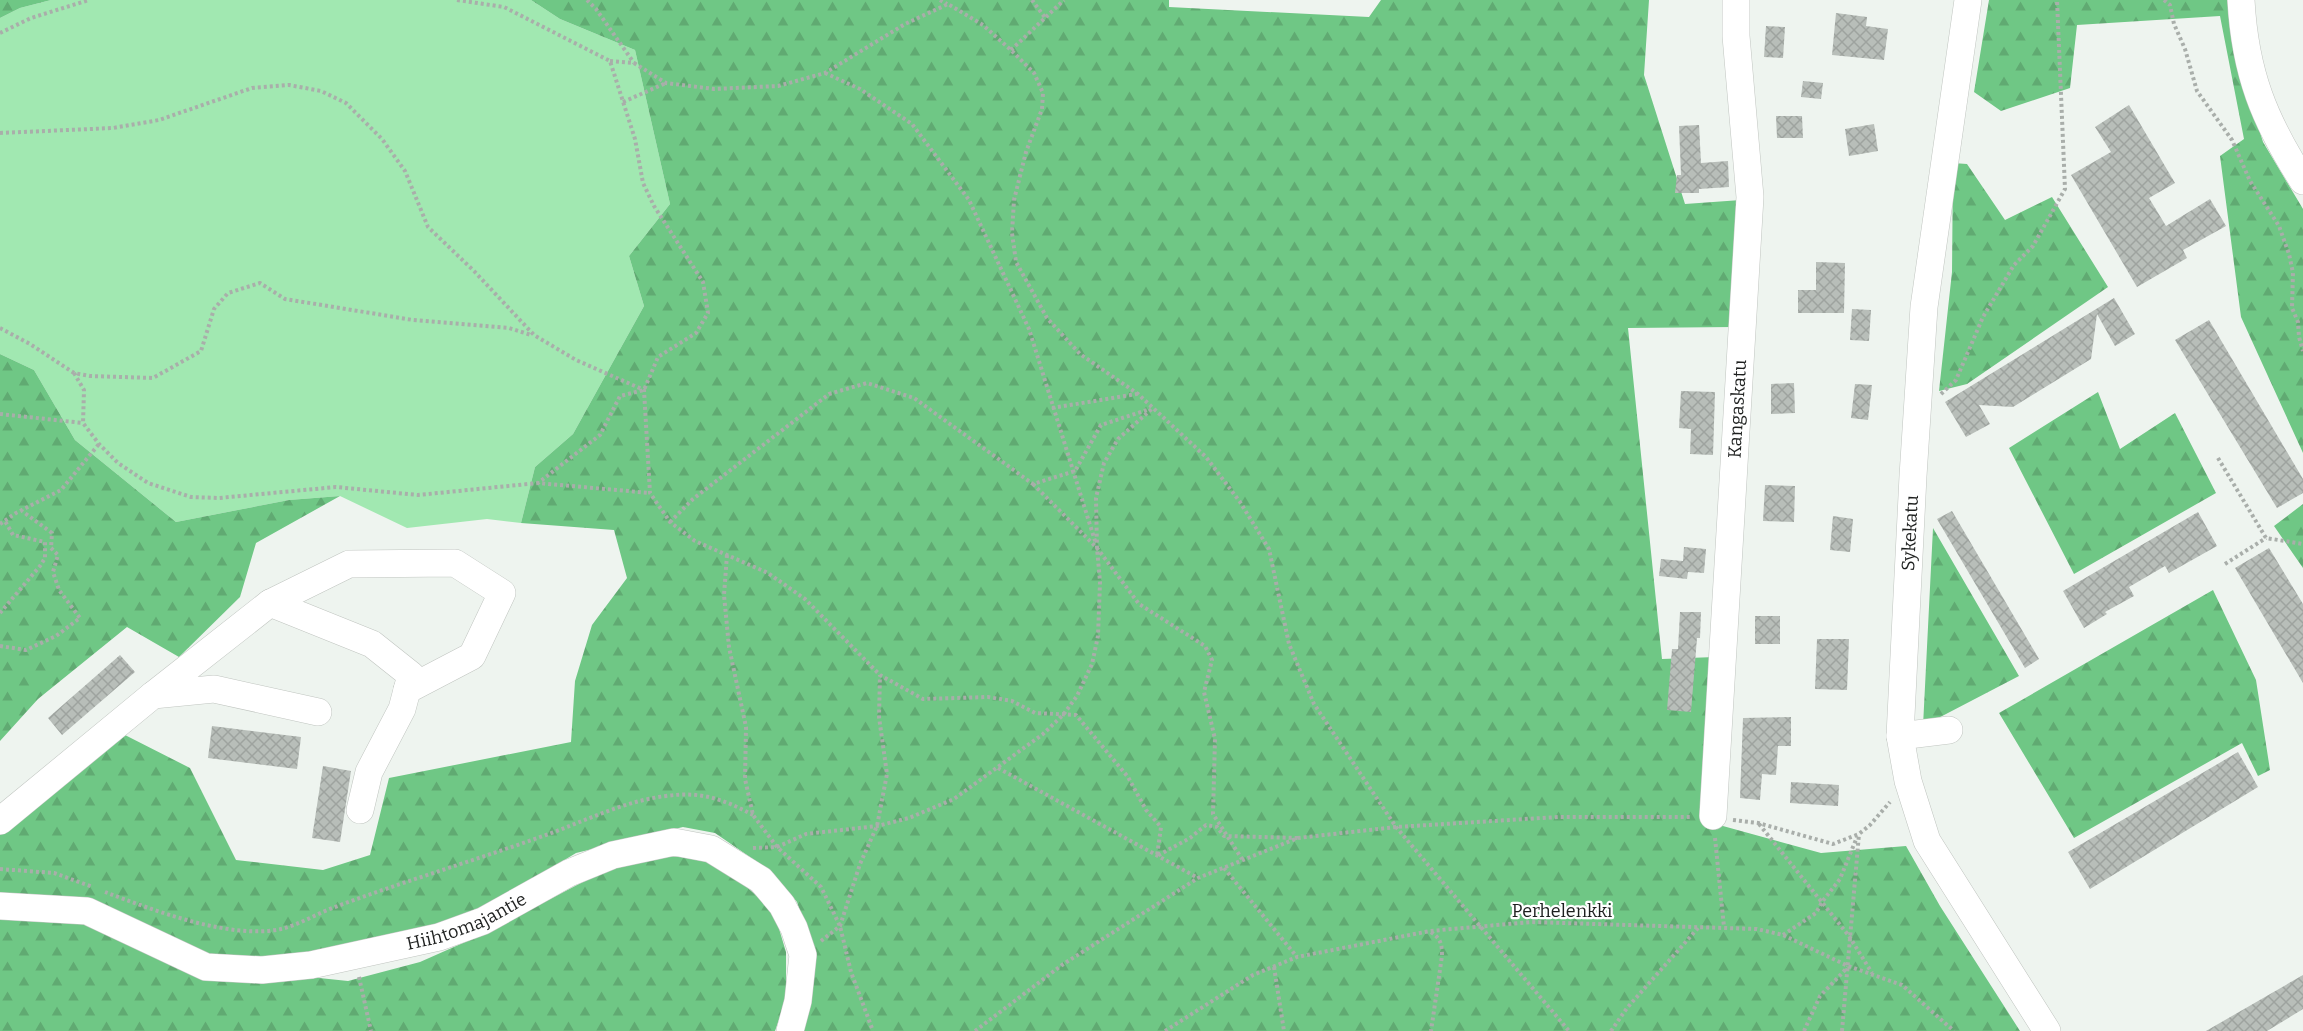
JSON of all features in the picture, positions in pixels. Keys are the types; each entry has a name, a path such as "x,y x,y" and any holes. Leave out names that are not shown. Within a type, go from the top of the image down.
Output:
{"street":[{"name":"Kangaskatu","path":"1713,816 1750,197 1736,36 1736,0"},
{"name":"Sykekatu","path":"1968,0 1924,307 1900,736 1908,781 1927,841 2047,1031"},
{"path":"2241,0 2250,71 2260,103 2280,145 2303,181"},
{"path":"0,821 153,695 270,603 350,564 455,563 502,593 472,656 407,690"},
{"path":"270,603 372,644 411,675 402,709 369,772 360,810"},
{"path":"153,695 214,689 318,712"},
{"path":"1900,736 1948,730"},
{"name":"Hiihtomajantie","path":"0,906 87,911 206,967 262,970 311,965 439,937 483,921 569,873 613,855 674,842 711,849 761,880 782,905 794,928 803,955 798,1001 790,1031"}],"path":[{"path":"0,33 31,18 89,0"},
{"path":"456,0 504,7 610,61 634,63"},
{"path":"587,0 596,9 634,63 666,83 714,89 778,86 825,73 905,24 948,4"},
{"path":"940,0 983,25 1011,50 1034,73 1043,93 1042,108 1026,152 1014,200 1012,233 1016,262 1047,318 1080,354 1138,394 1206,457 1240,502 1269,549 1289,644 1314,704 1396,827 1569,1031"},
{"path":"1032,0 1046,19"},
{"path":"1011,50 1064,0"},
{"path":"1939,396 1956,380 1983,317 2014,265 2033,246 2065,189 2057,0"},
{"path":"2164,0 2170,3 2174,24 2185,50 2197,91 2232,140 2250,181 2279,226 2293,273 2292,309 2298,322 2303,351"},
{"path":"610,61 635,139 643,183 654,206 704,282 708,313 696,333 658,357 644,390 650,493 670,522 695,541 768,573 805,599 880,675 923,699 988,697 1012,701 1035,713 1076,715 1128,777 1146,810 1161,827 1157,856"},
{"path":"825,73 860,89 912,124 969,200 1029,329 1052,408 1075,471 1097,548"},
{"path":"623,102 666,83"},
{"path":"0,133 113,128 159,120 252,88 289,85 321,92 346,103 382,139 405,171 428,227 474,271 534,335"},
{"path":"0,328 30,344 74,373 90,376 153,378 201,351 214,309 228,293 260,283 285,299 413,320 509,328 534,335 576,360 644,390"},
{"path":"74,373 84,390 83,423 99,444 118,464 148,483 191,497 219,498 336,487 418,495 538,483 650,493"},
{"path":"670,522 693,499 829,394 867,383 914,398 1033,484 1097,548 1139,604 1205,646 1212,660 1204,692 1215,739 1214,814 1242,859"},
{"path":"538,483 600,435 620,396 644,390"},
{"path":"1052,408 1138,394"},
{"path":"1033,484 1075,471 1101,424 1153,408"},
{"path":"711,849 777,847 806,834 877,826 909,818 954,799 1043,734 1064,715 1077,696 1092,664 1098,636 1100,582 1096,498 1104,463 1118,439 1153,408"},
{"path":"0,414 83,423"},
{"path":"0,524 61,490 99,444"},
{"path":"2218,458 2266,538"},
{"path":"0,646 26,650 56,636 80,618 59,590 53,572 58,555 51,548 52,533 22,511"},
{"path":"0,613 45,558 45,542 13,535 5,521"},
{"path":"2225,564 2266,538 2303,544"},
{"path":"727,555 724,595 729,647 746,727 745,779 753,815 777,847 821,887 840,926 851,972 873,1031"},
{"path":"840,926 860,864 877,826 887,774 879,717 880,675"},
{"path":"998,768 1198,878"},
{"path":"1157,856 1190,838 1206,825 1217,827 1224,836 1298,838 1396,827 1558,817 1713,816 1758,823 1833,844 1859,834 1870,825 1908,781"},
{"path":"0,868 54,873 152,909 236,931 281,929 335,907 614,809 655,798 697,794 724,800 753,815"},
{"path":"1713,816 1724,927"},
{"path":"1758,823 1822,902 1872,973"},
{"path":"1783,935 1816,913 1840,879 1859,834"},
{"path":"1842,1031 1859,834"},
{"path":"975,1031 1062,965 1198,878 1298,838"},
{"path":"1224,868 1298,957"},
{"name":"Perhelenkki","path":"1165,1031 1253,975 1298,957 1430,932 1530,922 1724,927 1757,929 1783,935 1848,966 1902,985 1954,1031"},
{"path":"1611,1031 1626,1008 1700,927"},
{"path":"1430,932 1442,944 1431,1031"},
{"path":"355,956 371,1031"},
{"path":"1274,966 1284,1031"},
{"path":"1804,1031 1820,996 1848,966"}],"green space":[{"path":"0,0 51,0 20,8 0,18"},
{"path":"51,0 531,0 560,19 635,50 670,204 629,256 644,306 573,434 535,467 521,523 487,519 407,528 340,496 289,500 176,522 75,440 34,370 0,354 0,18 20,8"},
{"path":"531,0 1169,0 1169,7 1369,17 1381,0 1649,0 1644,75 1685,204 1741,200 1734,327 1628,328 1662,659 1715,657 1712,823 1821,853 1906,846 1940,906 2020,1031 800,1031 815,957 797,902 773,873 715,833 683,827 576,853 492,904 421,931 262,965 208,961 0,898 0,832 123,734 190,768 236,860 323,870 370,855 389,778 571,742 575,681 592,625 627,578 614,530 521,523 535,467 573,434 644,306 629,256 670,204 635,50 560,19"},
{"path":"1989,0 2230,0 2238,62 2263,142 2303,209 2303,453 2241,317 2220,156 2244,139 2220,16 2077,25 2070,88 2001,111 1974,92"},
{"path":"1953,163 1967,164 2005,220 2052,197 2108,287 1967,384 1939,391 1952,272"},
{"path":"0,354 34,370 75,440 176,522 289,500 340,496 256,543 240,597 179,657 127,627 38,699 0,741"},
{"path":"2098,392 2120,449 2175,413 2216,493 2074,574 2009,448"},
{"path":"2303,504 2303,568 2274,526"},
{"path":"1933,528 2019,676 1923,726"},
{"path":"2213,590 2256,680 2270,770 2258,776 2242,743 2074,838 1999,713"},
{"path":"642,855 701,858 737,878 774,912 786,952 786,1000 775,1031 0,1031 0,915 82,921 129,940 300,976 348,981 420,962 481,935 602,872"}],"building":[{"path":"1836,13 1867,17 1866,26 1888,29 1884,60 1832,55"},
{"path":"1766,26 1785,27 1783,58 1764,57"},
{"path":"1803,81 1823,83 1821,99 1801,97"},
{"path":"2129,105 2175,183 2149,198 2166,226 2210,199 2226,226 2183,250 2187,258 2137,287 2071,175 2111,152 2095,127"},
{"path":"1776,116 1802,116 1803,138 1777,138"},
{"path":"1874,124 1878,151 1849,156 1845,129"},
{"path":"1699,125 1701,163 1728,161 1729,187 1699,189 1699,193 1675,193 1677,175 1681,175 1679,126"},
{"path":"1816,262 1845,263 1844,313 1798,313 1798,290 1816,290"},
{"path":"2114,298 2135,334 2115,346 2097,314 2091,359 2013,407 1979,405 1990,424 1966,437 1945,402"},
{"path":"1852,309 1871,310 1869,341 1850,340"},
{"path":"2209,320 2303,479 2303,493 2277,508 2175,340"},
{"path":"1794,383 1795,413 1771,414 1771,384"},
{"path":"1855,384 1872,385 1868,420 1851,418"},
{"path":"1681,391 1715,392 1713,455 1690,454 1691,429 1679,428"},
{"path":"1765,485 1795,486 1794,522 1763,521"},
{"path":"1952,511 2039,659 2025,668 1937,519"},
{"path":"2198,512 2217,546 2169,573 2165,566 2129,587 2134,596 2105,612 2107,614 2084,628 2063,591"},
{"path":"1833,516 1853,519 1850,552 1830,550"},
{"path":"1684,547 1706,549 1704,573 1688,572 1687,579 1659,576 1661,559 1683,561"},
{"path":"2269,548 2303,604 2303,683 2235,568"},
{"path":"1680,612 1701,612 1691,712 1667,710 1672,649 1678,649"},
{"path":"1755,616 1780,616 1780,644 1755,644"},
{"path":"1817,639 1849,639 1847,690 1815,689"},
{"path":"120,655 135,672 62,735 48,718"},
{"path":"1791,717 1791,746 1778,746 1776,775 1762,774 1760,800 1740,798 1743,718"},
{"path":"212,726 301,737 297,769 208,758"},
{"path":"2238,752 2258,787 2090,889 2068,852"},
{"path":"323,766 351,771 340,842 312,838"},
{"path":"1791,782 1839,785 1838,806 1790,803"},
{"path":"2303,975 2303,1009 2267,1031 2206,1031"}]}
